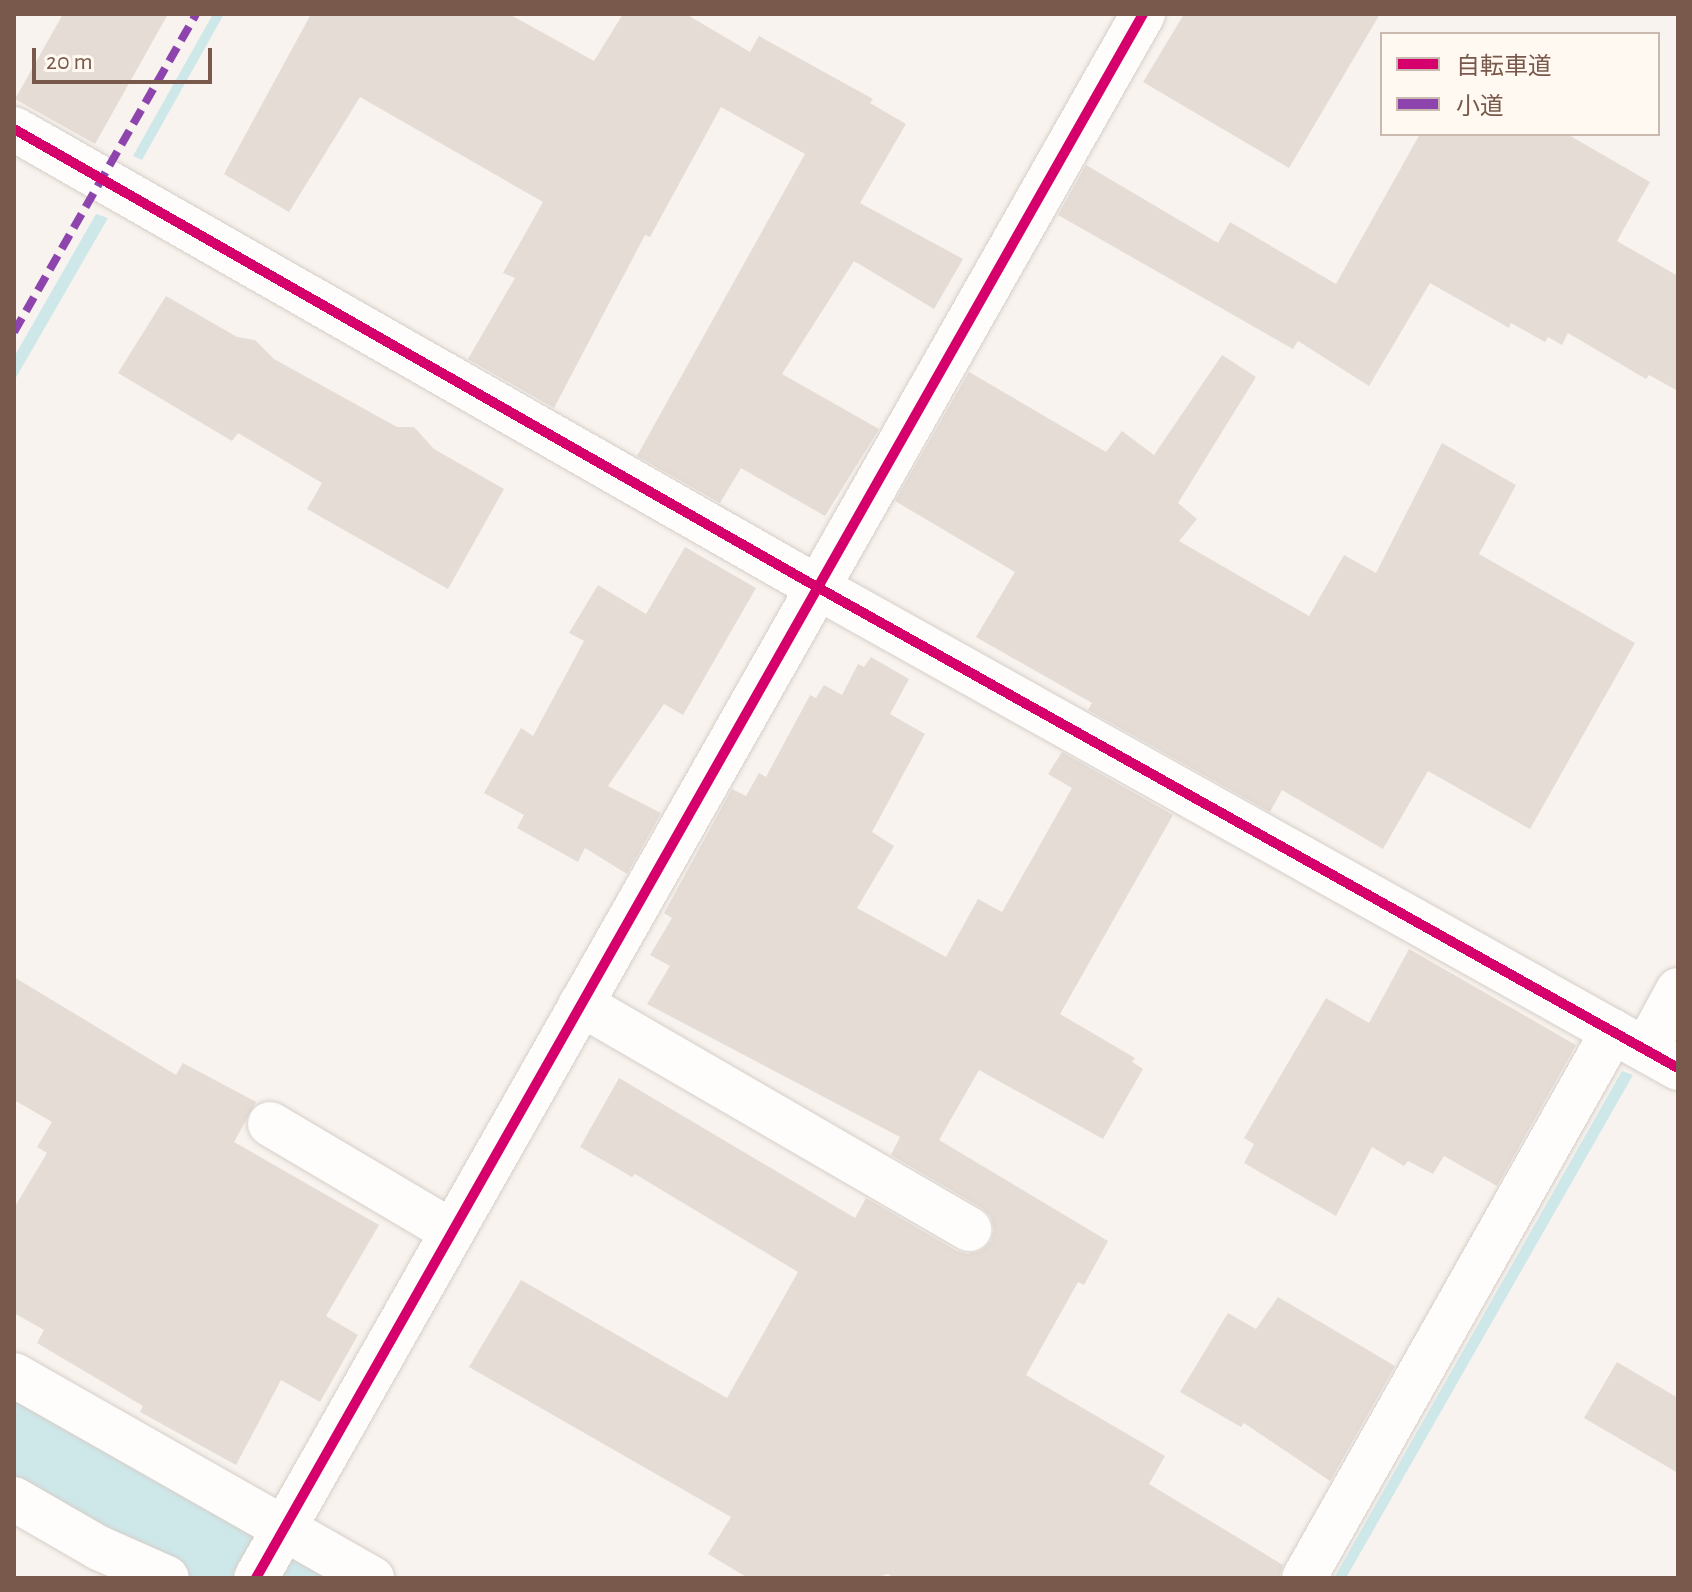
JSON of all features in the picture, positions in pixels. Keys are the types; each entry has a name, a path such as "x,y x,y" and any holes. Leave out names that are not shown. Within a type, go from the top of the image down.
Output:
{"street":[{"path":"256,1578 1143,14"},
{"path":"14,129 817,587 1646,1049"},
{"path":"1304,1578 1646,1049 1678,990"},
{"path":"581,1004 969,1229"},
{"path":"270,1124 451,1231"},
{"path":"14,1375 281,1532 372,1578"},
{"path":"14,1499 99,1548 167,1578"}],"water":[{"path":"213,14 224,14 142,160 133,156"},
{"path":"96,214 108,218 14,381 14,357"},
{"path":"1622,1071 1633,1075 1346,1578 1334,1578"}],"building":[{"path":"63,14 168,14 95,144 15,99"},
{"path":"311,14 509,14 594,61 623,14 686,14 750,52 759,36 873,99 870,103 906,124 860,203 963,259 934,309 854,261 782,374 879,429 825,516 741,468 720,503 637,456 805,154 721,107 650,237 645,235 554,408 468,359 515,278 503,273 543,202 360,97 289,212 224,174"},
{"path":"1184,14 1380,14 1289,168 1143,82"},
{"path":"1419,136 1570,136 1650,182 1617,241 1678,276 1678,391 1649,375 1646,379 1568,333 1562,345 1548,337 1545,342 1511,323 1509,328 1430,283 1369,386 1298,341 1293,349 1058,215 1086,165 1218,243 1230,222 1336,284"},
{"path":"166,296 237,337 255,340 274,359 397,427 414,427 434,449 504,489 448,589 307,509 322,483 238,433 232,441 118,373"},
{"path":"1222,355 1256,377 1178,503 1197,519 1179,541 1309,616 1344,555 1376,573 1442,443 1516,485 1479,554 1635,643 1530,829 1428,771 1383,849 1282,790 1270,812 1088,710 1092,703 976,637 1015,572 895,501 969,372 1106,452 1122,431 1154,455"},
{"path":"685,547 756,588 683,715 664,704 608,786 661,813 627,874 585,848 578,862 517,828 524,815 484,793 521,728 533,736 584,641 569,633 598,585 646,614"},
{"path":"871,657 909,679 890,714 925,734 872,832 894,846 857,908 946,957 978,899 1002,912 1072,788 1048,774 1062,752 1173,815 1060,1014 1135,1058 1132,1062 1143,1069 1103,1139 979,1070 939,1140 1108,1241 1084,1285 1078,1282 1026,1375 1165,1456 1149,1484 1283,1565 1279,1578 894,1578 888,1574 874,1578 748,1578 708,1554 731,1517 469,1367 521,1280 727,1398 798,1272 635,1174 632,1177 580,1147 619,1078 855,1218 866,1198 957,1251 968,1254 981,1251 991,1241 994,1230 991,1217 982,1208 891,1155 900,1137 647,1004 670,966 650,955 672,918 664,913 732,789 746,796 759,773 766,777 810,695 816,698 824,685 842,695 858,664 864,667"},
{"path":"1409,949 1576,1045 1497,1186 1444,1156 1433,1174 1408,1161 1404,1166 1372,1147 1336,1216 1244,1163 1254,1144 1244,1138 1326,998 1369,1023"},
{"path":"14,977 176,1075 183,1063 256,1102 234,1142 379,1225 326,1316 358,1335 320,1402 281,1380 236,1465 140,1412 143,1406 37,1343 44,1330 14,1313 14,1208 47,1153 37,1147 52,1122 14,1100"},
{"path":"1278,1297 1395,1366 1330,1481 1244,1423 1241,1427 1180,1392 1228,1313 1256,1329"},
{"path":"1617,1362 1678,1398 1678,1473 1584,1418"}],"waterway":[{"path":"14,1414 300,1578"}],"marked path":[{"path":"14,332 196,14"}],"cycle path":[{"path":"256,1578 1143,14"},
{"path":"14,129 817,587 1678,1068"}]}
